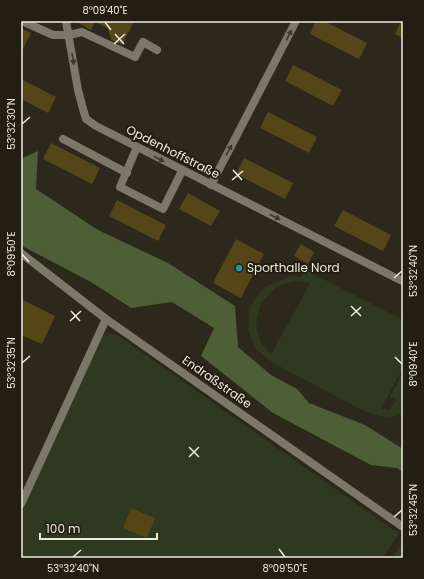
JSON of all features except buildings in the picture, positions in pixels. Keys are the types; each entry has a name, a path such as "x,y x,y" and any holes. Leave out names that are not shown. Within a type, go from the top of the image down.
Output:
{"street":[{"path":"22,21 53,34 68,35 82,32 135,57 143,42 158,50"},
{"name":"Opdenhoffstraße","path":"66,21 78,90 86,118 96,126 182,171 403,281"},
{"path":"210,185 296,21"},
{"path":"63,139 127,173"},
{"path":"137,147 120,187 162,209 182,171"},
{"name":"Endraßstraße","path":"21,253 106,319 403,526"},
{"path":"21,502 106,319"}],"green space":[{"path":"38,151 36,189 98,230 168,263 235,306 238,347 271,375 297,389 309,403 365,425 403,449 403,472 397,468 371,465 273,413 201,356 214,328 172,302 131,308 91,282 24,247 21,243 21,159"},
{"path":"306,270 403,320 403,368 381,409 390,410 396,400 390,397 403,373 403,414 387,418 364,411 273,363 256,349 248,330 250,307 264,287 291,276 301,277","holes":["295,281 310,283 271,355 261,343 256,324 261,303 276,287"]},
{"path":"107,333 116,334 399,534 382,558 21,558 21,508 101,337"},
{"path":"403,543 403,558 393,558 393,556"}],"place":[{"name":"Sporthalle Nord","path":"239,268"}]}
